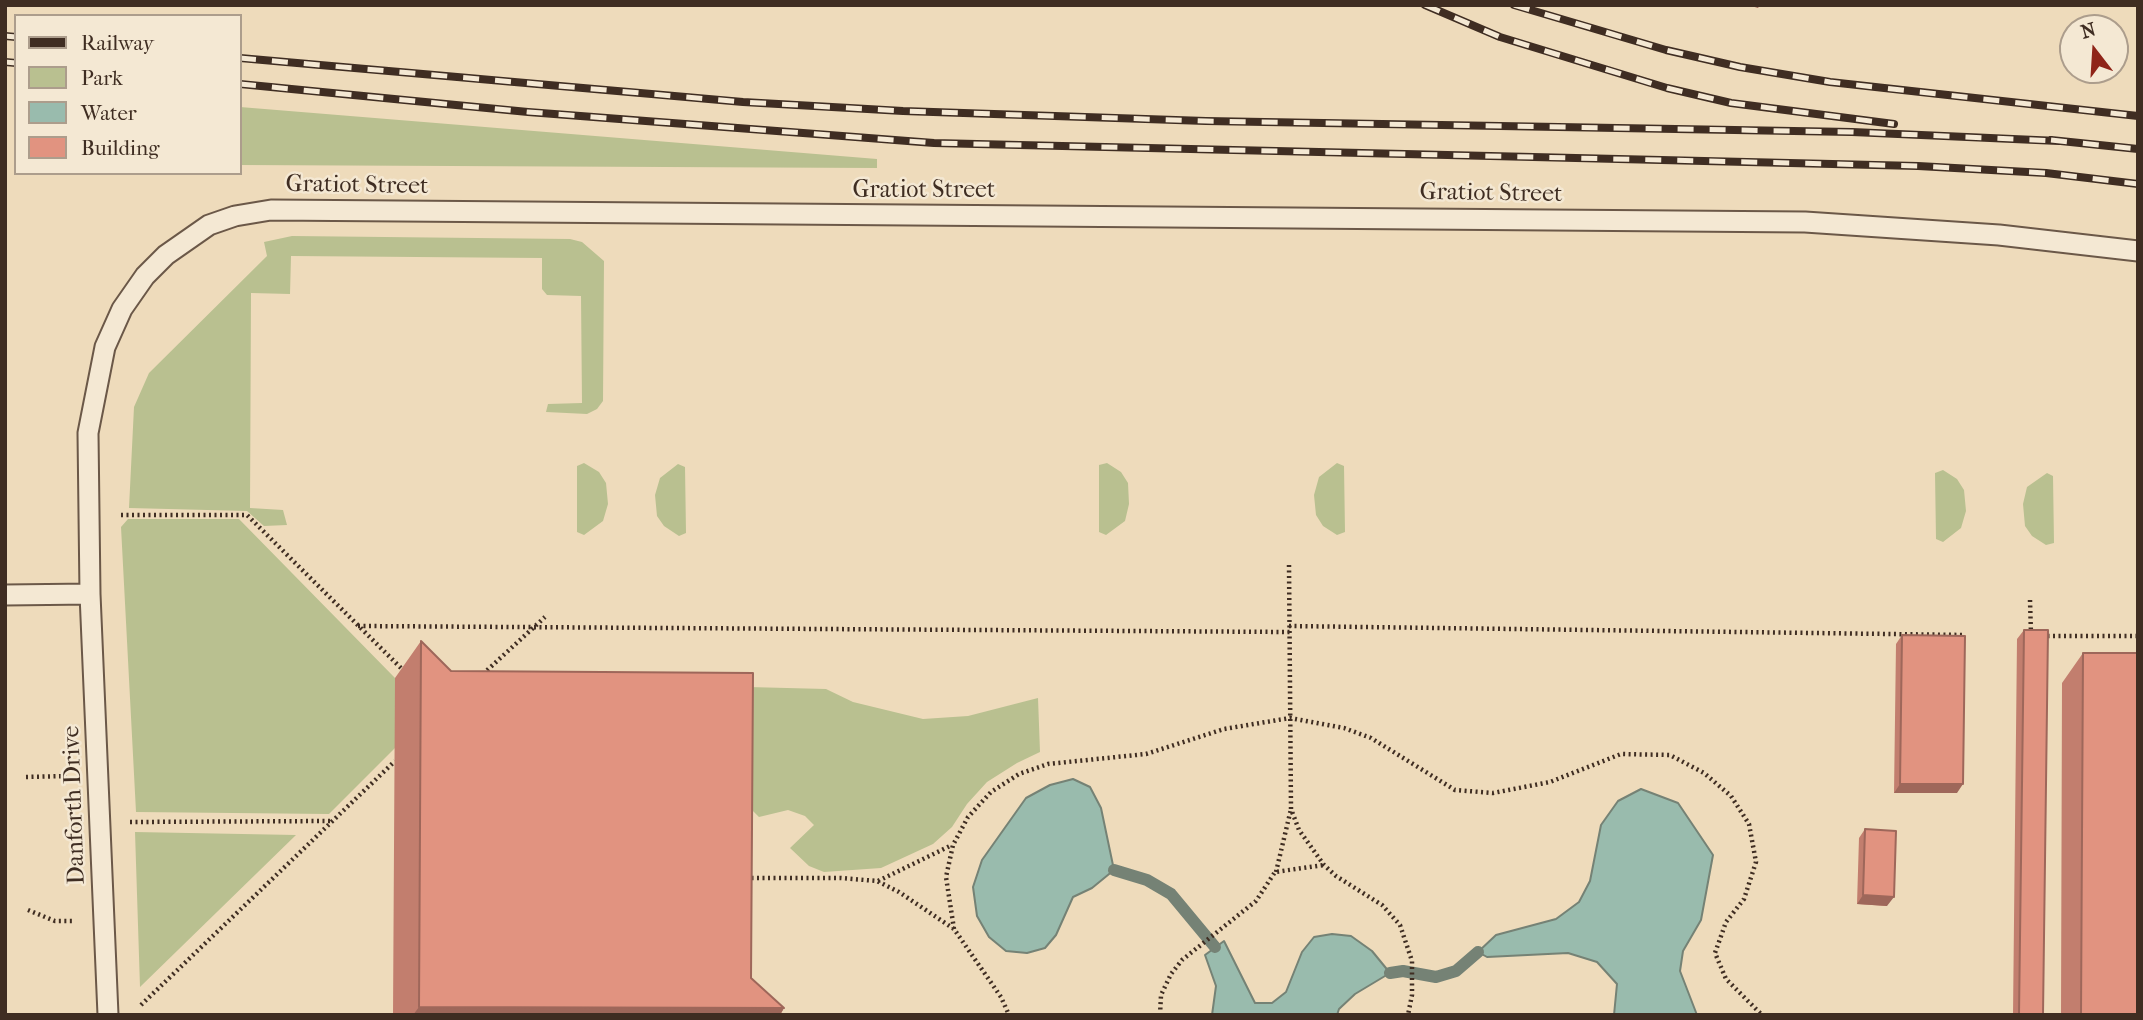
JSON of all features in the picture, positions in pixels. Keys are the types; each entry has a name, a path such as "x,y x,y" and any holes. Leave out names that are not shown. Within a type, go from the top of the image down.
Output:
{"lane":[{"name":"Gratiot Street","path":"90,594 88,433 105,347 122,309 145,276 172,250 209,225 246,214 271,210 1805,222 1999,235 2138,251"},
{"path":"5,595 90,594"},
{"name":"Danforth Drive","path":"90,594 108,1015"}],"path":[{"path":"114,515 247,515 415,681"},
{"path":"1160,1015 1161,995 1171,974 1182,960 1256,901 1275,873 1291,809 1289,565"},
{"path":"2030,600 2031,636"},
{"path":"478,678 545,617"},
{"path":"358,626 1289,629 1964,635"},
{"path":"2017,635 2138,636"},
{"path":"954,929 946,877 953,845 968,817 991,792 1019,774 1048,764 1146,754 1224,729 1290,719 1344,728 1371,738 1455,790 1493,793 1550,782 1621,754 1670,755 1704,773 1731,796 1749,824 1756,862 1744,900 1726,922 1715,953 1726,979 1762,1015"},
{"path":"136,1011 395,761"},
{"path":"26,777 67,776"},
{"path":"1291,809 1299,830 1324,864 1336,876 1382,905 1400,925 1412,961 1408,1015"},
{"path":"129,822 331,821"},
{"path":"877,881 953,845"},
{"path":"1275,873 1324,864"},
{"path":"734,878 841,878 877,881 930,910 954,929 1001,997 1009,1015"},
{"path":"28,910 55,921 74,921"}],"green space":[{"path":"242,107 877,159 877,168 242,165"},
{"path":"292,236 570,239 582,242 604,261 603,401 597,409 587,414 546,412 548,404 582,403 581,296 547,295 542,289 542,258 291,256 290,294 251,293 250,508 283,510 287,525 264,526 247,511 129,508 134,407 149,373 267,256 264,242"},
{"path":"584,463 599,472 606,483 608,504 603,521 584,535 577,532 577,466"},
{"path":"1107,463 1121,472 1128,483 1129,504 1125,521 1106,535 1099,532 1099,465"},
{"path":"1337,463 1344,466 1345,532 1337,535 1323,526 1316,515 1314,495 1319,477"},
{"path":"678,464 685,467 686,533 679,536 664,526 657,516 655,495 660,478"},
{"path":"1943,470 1957,479 1964,490 1966,511 1961,528 1943,542 1936,539 1935,473"},
{"path":"2047,473 2053,476 2054,543 2046,545 2032,536 2025,526 2023,504 2027,487"},
{"path":"128,519 239,519 395,678 395,748 329,814 136,812 121,527"},
{"path":"748,687 826,689 853,702 923,719 968,716 1038,698 1040,752 987,782 967,804 952,827 933,844 881,868 824,872 809,866 790,848 814,825 805,816 788,810 759,817 746,804"},
{"path":"135,832 296,835 140,987"}],"water":[{"path":"1073,779 1090,787 1101,808 1114,870 1092,888 1073,897 1056,935 1045,948 1027,953 1006,951 989,937 977,916 973,887 982,860 1026,798 1050,785"},
{"path":"1641,789 1678,803 1713,855 1701,920 1683,951 1680,971 1697,1015 1614,1015 1617,984 1597,962 1568,953 1487,957 1478,952 1496,935 1556,919 1579,902 1590,881 1601,825 1618,801"},
{"path":"1332,934 1351,936 1372,951 1390,973 1355,994 1339,1009 1337,1015 1212,1015 1216,986 1205,955 1224,941 1255,1003 1272,1003 1286,992 1302,952 1314,937"}],"building":[{"path":"2024,630 2048,630 2043,1015 2019,1015"},
{"path":"1902,635 1965,636 1963,784 1900,784"},
{"path":"421,641 451,671 753,673 751,978 784,1008 419,1007"},
{"path":"2083,653 2138,653 2138,1015 2081,1015"},
{"path":"1865,829 1896,831 1894,897 1863,895"}],"waterway":[{"path":"1114,870 1147,880 1171,894 1215,947"},
{"path":"1390,973 1403,971 1436,977 1456,971 1478,952"}],"railway":[{"path":"1425,5 1500,37 1667,88 1731,103 1894,124"},
{"path":"1514,5 1666,50 1740,67 1830,82 2138,116"},
{"path":"5,36 14,37"},
{"path":"242,58 743,102 903,111 1206,121 1852,132 2059,141"},
{"path":"5,62 14,63"},
{"path":"242,84 528,112 934,143 1918,166 2046,173 2138,184"},
{"path":"2051,140 2138,149"}]}
